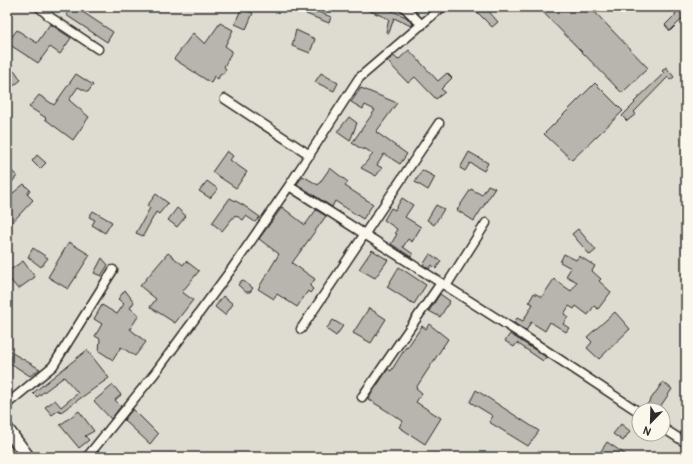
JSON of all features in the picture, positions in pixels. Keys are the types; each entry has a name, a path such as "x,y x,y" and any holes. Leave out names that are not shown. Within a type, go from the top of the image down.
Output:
{"highway":[{"path":"7,429 28,457"}],"street":[{"path":"39,7 50,17 98,49"},
{"path":"404,7 422,25"},
{"path":"87,457 155,373 233,267 289,186 360,78 442,7"},
{"path":"225,98 310,154"},
{"path":"301,329 439,123"},
{"path":"289,186 631,407"},
{"path":"362,397 486,223"},
{"path":"7,404 53,366 113,270"},
{"path":"671,433 686,443"}],"shaded area":[{"path":"7,7 686,7 686,457 355,457 344,454 339,457 7,457"}],"building":[{"path":"71,7 75,7 113,32 107,42 66,15"},
{"path":"311,7 320,7 319,12 331,17 329,23 306,14"},
{"path":"361,7 383,7 406,17 413,24 411,26 394,18 389,33 386,32 389,19"},
{"path":"478,7 485,7 498,22 492,27 475,10"},
{"path":"538,7 590,7 648,68 622,93"},
{"path":"670,7 686,7 686,15 670,31 665,25 676,14"},
{"path":"241,9 253,13 246,29 235,24"},
{"path":"220,23 233,30 225,46 232,51 224,67 226,69 223,74 221,73 218,79 214,76 211,83 174,59 193,33 205,44"},
{"path":"50,24 71,38 60,54 50,47 38,63 7,43 17,30 37,43"},
{"path":"296,30 315,39 310,53 292,46"},
{"path":"409,50 438,81 447,73 452,78 441,89 445,92 436,99 415,77 408,83 387,61 394,56 398,60"},
{"path":"666,67 674,77 670,80 668,77 634,112 636,114 627,121 622,116 664,73 662,71"},
{"path":"7,69 11,74 15,71 21,80 7,91"},
{"path":"321,73 338,83 334,91 315,82"},
{"path":"76,74 93,85 88,92 78,87 69,100 89,117 73,140 45,119 46,118 29,107 39,95 54,105"},
{"path":"595,83 623,111 572,160 544,134"},
{"path":"361,88 397,103 376,132 407,154 400,164 384,154 377,165 382,168 376,176 361,168 373,154 352,143 375,110 365,105 363,109 351,102"},
{"path":"349,117 357,123 350,141 337,132"},
{"path":"227,151 233,156 230,160 247,172 236,188 212,172"},
{"path":"469,152 488,163 484,171 470,163 465,171 460,168"},
{"path":"37,155 46,163 40,169 32,161"},
{"path":"330,168 348,182 345,186 373,204 363,219 335,201 332,207 297,184 303,176 318,185"},
{"path":"11,170 17,176 7,188 7,175"},
{"path":"422,170 435,177 428,190 415,182"},
{"path":"207,181 218,189 210,198 199,191"},
{"path":"24,184 30,190 27,194 33,200 7,228 7,198"},
{"path":"488,185 495,188 474,221 457,210 471,189 482,195"},
{"path":"156,194 168,203 159,214 156,212 143,236 136,233 150,208 147,206"},
{"path":"230,198 260,217 255,222 246,216 243,220 235,215 222,231 212,223"},
{"path":"402,198 413,205 405,217 421,227 412,242 408,239 403,247 413,254 411,257 391,244 397,234 395,233 397,229 384,220 391,208 395,210"},
{"path":"436,205 444,209 434,225 427,220"},
{"path":"282,207 305,225 316,210 326,216 292,263 315,279 310,286 313,289 310,293 308,291 297,307 277,294 274,299 258,289 279,254 259,239"},
{"path":"177,208 186,216 177,227 168,220"},
{"path":"93,211 112,222 105,233 92,225 95,220 89,217"},
{"path":"578,229 596,250 590,255 572,234"},
{"path":"69,242 90,255 68,289 48,277"},
{"path":"33,248 48,258 41,267 28,257"},
{"path":"372,250 388,260 375,278 359,269"},
{"path":"168,253 183,265 186,261 199,271 182,292 193,300 175,323 150,307 156,299 140,286"},
{"path":"430,254 441,261 436,269 432,265 429,269 423,265"},
{"path":"564,254 576,260 579,256 595,266 592,271 601,279 599,281 611,292 598,309 594,306 588,315 576,306 574,309 569,306 564,314 568,317 563,324 569,328 566,332 550,322 545,331 531,322 526,331 514,323 517,318 523,321 533,304 529,302 534,293 542,297 554,279 571,291 577,282 566,276 571,268 560,262"},
{"path":"102,258 108,265 101,276 94,273"},
{"path":"23,261 35,277 18,289 7,276 7,272"},
{"path":"399,267 426,285 414,304 387,287"},
{"path":"242,280 253,288 250,292 246,292 238,285"},
{"path":"125,290 134,302 130,308 139,315 130,329 146,342 135,356 121,347 113,360 99,351 100,339 95,336 102,324 94,319 102,305 117,314 124,304 118,299"},
{"path":"440,294 450,301 440,317 429,311"},
{"path":"223,296 233,304 225,315 215,307"},
{"path":"369,308 386,319 371,343 353,333"},
{"path":"615,312 630,329 599,359 587,348 592,342 587,337"},
{"path":"333,320 343,326 336,336 326,329"},
{"path":"429,324 448,339 416,388 422,393 416,402 441,418 425,444 399,427 403,421 368,399 388,369 391,371 406,347 407,348 422,326 426,329"},
{"path":"510,334 546,357 543,361 517,343 514,347 505,341"},
{"path":"7,350 40,369 30,376 7,361"},
{"path":"87,350 109,378 61,412 59,410 52,415 45,407 55,400 61,407 78,393 64,377 37,397 33,393"},
{"path":"663,382 672,389 663,402 649,402"},
{"path":"113,385 121,395 115,400 121,406 111,419 94,401"},
{"path":"476,390 539,431 528,446 489,422 493,416 470,402"},
{"path":"133,409 158,434 150,444 124,420"},
{"path":"79,411 94,431 85,436 89,440 79,448 60,425"},
{"path":"621,424 630,431 623,441 613,434"},
{"path":"607,442 629,457 597,457"}]}
